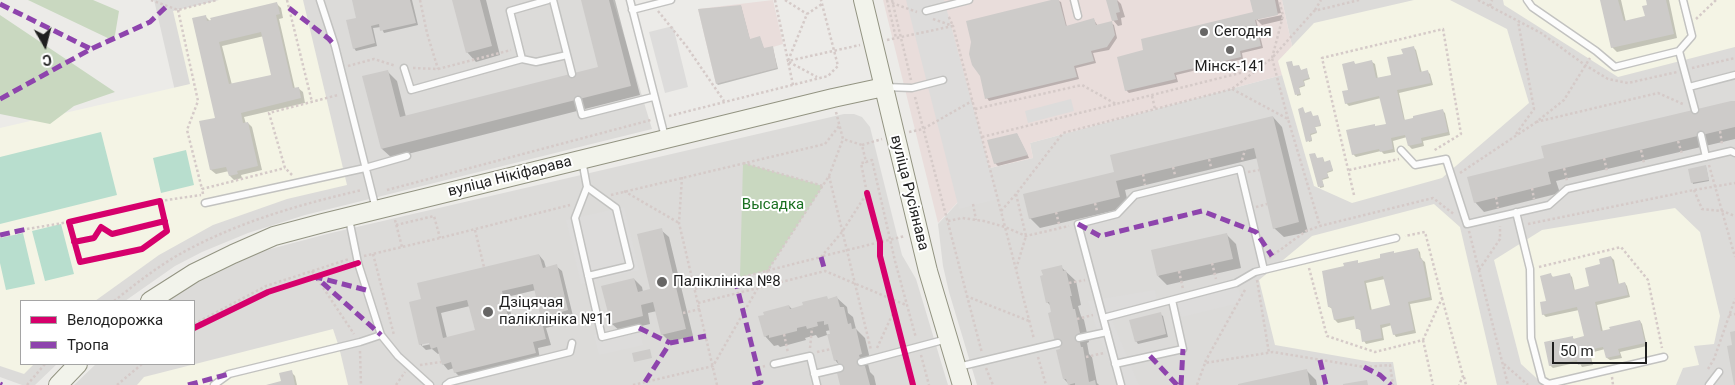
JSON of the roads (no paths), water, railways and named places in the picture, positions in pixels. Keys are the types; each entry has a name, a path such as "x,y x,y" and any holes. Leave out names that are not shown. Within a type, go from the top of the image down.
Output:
{"main road":[{"name":"вуліца Русіянава","path":"863,0 918,233 962,385"},
{"name":"вуліца Нікіфарава","path":"151,300 194,273 274,236 665,138 884,87"},
{"path":"58,385 77,365"}],"lane":[{"path":"320,0 347,93 376,210"},
{"path":"522,59 510,11 548,0"},
{"path":"553,0 572,74"},
{"path":"630,0 653,98 665,138"},
{"path":"632,10 671,0"},
{"path":"926,14 969,0"},
{"path":"1074,0 1078,16"},
{"path":"1527,0 1532,7 1596,51 1615,67 1679,51 1692,36 1683,0"},
{"path":"1679,51 1695,110"},
{"path":"404,68 411,90 522,59 536,62 567,55"},
{"path":"1688,87 1735,75"},
{"path":"884,87 912,88 943,80"},
{"path":"578,100 582,115 653,98"},
{"path":"1701,135 1706,157"},
{"path":"1401,150 1415,165 1446,159 1467,224 1549,205 1567,189 1724,152 1732,151 1735,153"},
{"path":"205,203 365,168 407,156"},
{"path":"582,160 587,187 575,218 602,337 639,328"},
{"path":"1121,385 1078,224 1117,214 1135,195 1240,169 1264,270"},
{"path":"587,187 616,208 630,266 588,276"},
{"path":"1516,212 1530,269 1531,338 1542,380 1549,384 1664,357"},
{"path":"348,216 357,260 381,335 398,356 430,385"},
{"path":"1102,316 1236,283 1255,272 1396,238"},
{"path":"1116,364 1183,349 1172,300"},
{"path":"1079,338 1107,332"},
{"path":"214,385 229,374 360,342 381,335"},
{"path":"861,362 948,338"},
{"path":"446,385 450,382 570,352 572,343"},
{"path":"956,367 1058,343"},
{"path":"774,364 810,356 817,385"},
{"path":"814,374 840,368"},
{"path":"1709,385 1719,372"}],"place":[{"name":"Сегодня","path":"1204,32"},
{"name":"Мінск-141","path":"1230,50"},
{"name":"Паліклініка №8","path":"662,282"},
{"name":"Дзіцячая паліклініка №11","path":"488,312"}],"park label":[{"name":"Высадка","path":"773,205"}]}
